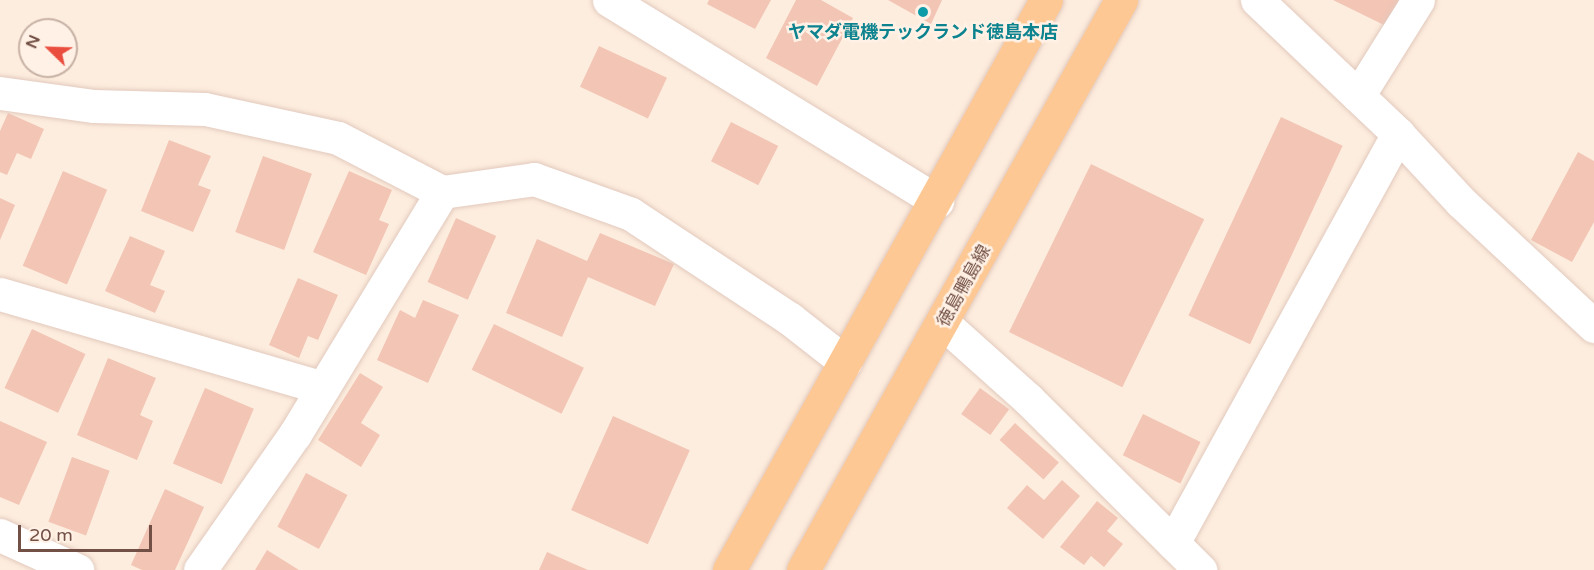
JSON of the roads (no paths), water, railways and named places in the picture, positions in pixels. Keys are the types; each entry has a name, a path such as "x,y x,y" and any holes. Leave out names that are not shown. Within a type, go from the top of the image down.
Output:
{"main road":[{"path":"729,570 938,201 1046,0"},
{"name":"徳島鴨島線","path":"803,570 943,323 1121,0"}],"street":[{"path":"609,0 938,201"},
{"path":"1257,0 1398,134 1461,202 1590,313"},
{"path":"1358,96 1418,0"},
{"path":"0,93 94,106 205,109 338,138 442,192 534,179 631,214 790,319 845,362"},
{"path":"1173,543 1398,134"},
{"path":"200,570 323,388 442,192"},
{"path":"0,294 323,388"},
{"path":"943,323 1028,399 1200,570"},
{"path":"0,535 77,570"}],"place":[{"name":"ヤマダ電機テックランド徳島本店","path":"923,12"}]}
